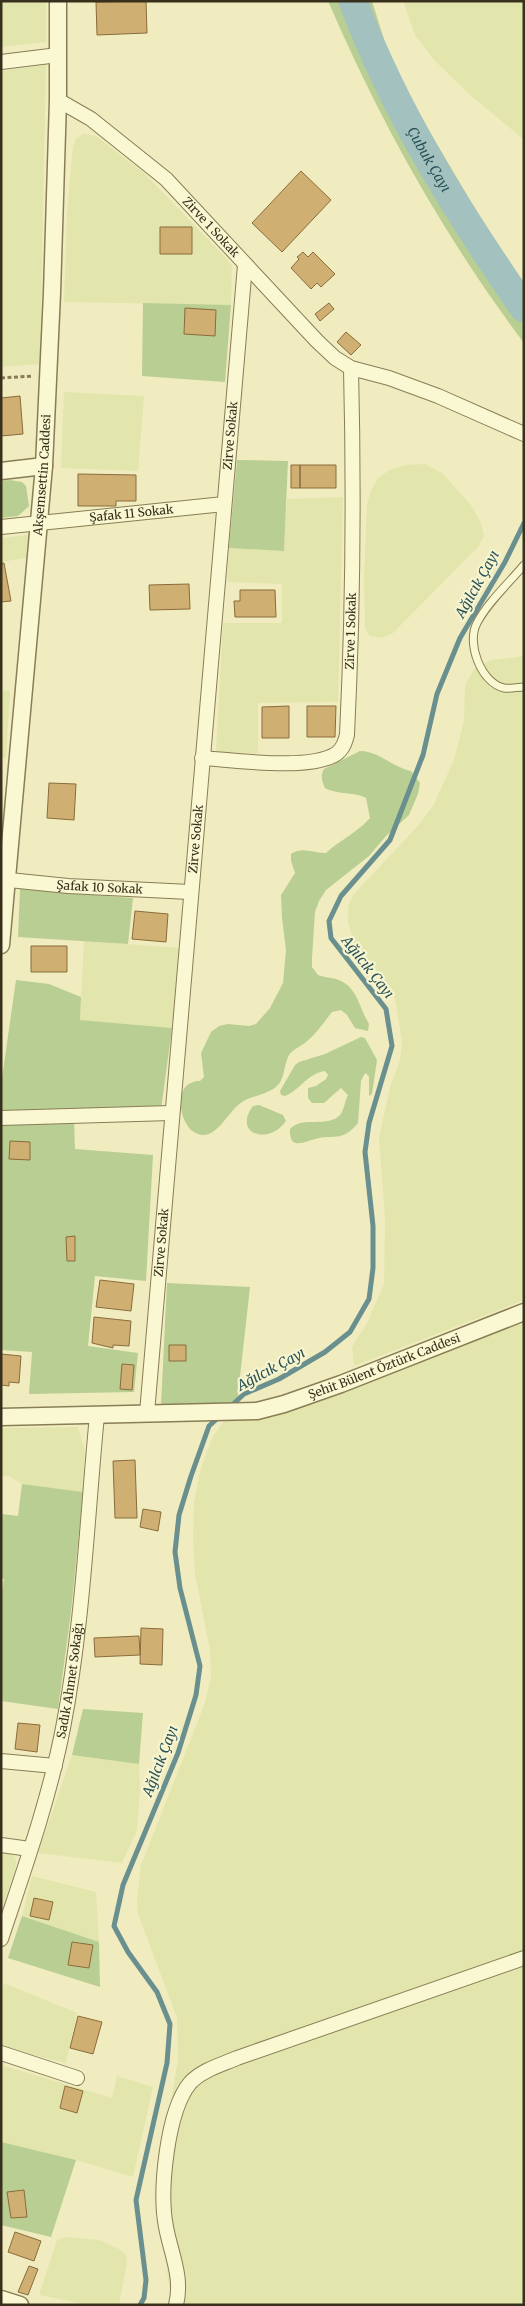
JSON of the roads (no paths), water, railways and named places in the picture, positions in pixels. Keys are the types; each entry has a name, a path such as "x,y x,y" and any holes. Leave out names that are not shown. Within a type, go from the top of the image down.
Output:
{"street":[{"name":"Akşemsettin Caddesi","path":"1,945 44,466 49,375 58,100 58,1"},
{"path":"1,62 58,55"},
{"name":"Zirve 1 Sokak","path":"58,100 91,118 166,179 245,265 335,358 351,368 389,378 438,396 524,434"},
{"name":"Zirve Sokak","path":"147,1413 245,265"},
{"name":"Zirve 1 Sokak","path":"202,758 293,763 313,762 336,754 343,747 347,735 352,633 354,494 351,368"},
{"path":"1,471 44,466"},
{"name":"Şafak 11 Sokak","path":"1,527 224,504"},
{"name":"Şafak 10 Sokak","path":"8,880 68,886 190,892"},
{"path":"1,1118 172,1113"},
{"name":"Şehit Bülent Öztürk Caddesi","path":"147,1413 244,1412 284,1404 341,1384 524,1312"},
{"path":"1,1417 147,1413"},
{"name":"Sadık Ahmet Sokağı","path":"1,1939 55,1766 74,1655 97,1415"},
{"path":"1,1761 55,1766"},
{"path":"1,1845 30,1848"},
{"path":"176,2305 179,2278 165,2224 162,2202 163,2187 174,2121 182,2096 191,2082 207,2071 237,2058 524,1958"},
{"path":"1,2053 77,2078"},
{"path":"1,2299 20,2305"}],"lane":[{"path":"524,565 480,618 473,635 478,660 487,676 504,688 524,687"}],"waterway":[{"name":"Çubuk Çayı","path":"353,1 369,42 407,121 451,197 524,308"},
{"name":"Ağılcık Çayı","path":"230,1407 244,1394 279,1379 325,1352 350,1332 369,1299 373,1268 373,1226 365,1152 369,1123 392,1046 386,1009 331,938 329,921 341,896 390,840 423,755 437,694 460,638 505,562 524,523"},
{"name":"Ağılcık Çayı","path":"140,2305 144,2298 146,2280 136,2200 167,2063 170,2024 157,1992 128,1952 114,1926 123,1885 178,1753 196,1695 200,1666 180,1588 175,1552 179,1515 191,1476 209,1426 220,1416"}]}
